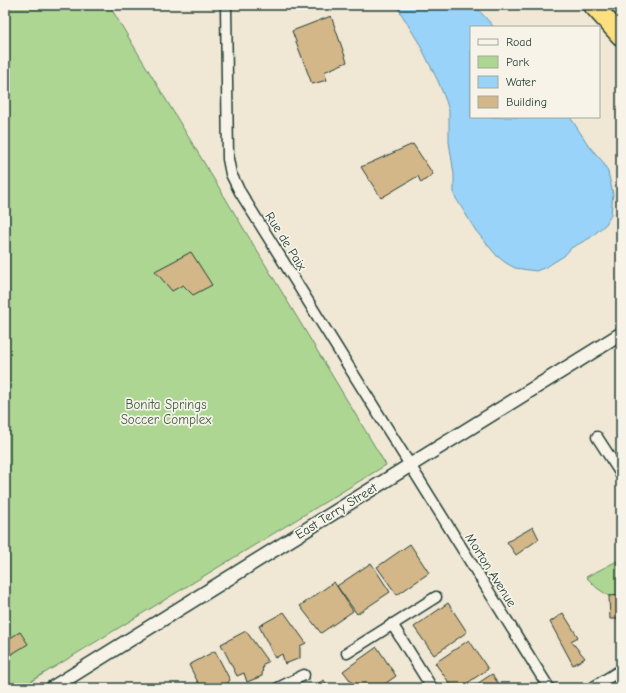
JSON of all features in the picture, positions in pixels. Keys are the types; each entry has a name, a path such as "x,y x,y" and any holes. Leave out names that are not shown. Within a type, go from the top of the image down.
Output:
{"highway":[{"path":"593,5 621,36"}],"street":[{"name":"Rue de Paix","path":"226,5 226,127 230,174 244,199 410,466"},
{"name":"East Terry Street","path":"52,688 621,334"},
{"path":"597,437 621,474"},
{"name":"Morton Avenue","path":"410,466 550,688"},
{"path":"347,653 436,596"},
{"path":"392,624 432,688"},
{"path":"592,688 621,670"},
{"path":"278,688 304,675"}],"green space":[{"name":"Bonita Springs Soccer Complex","path":"5,5 109,5 386,465 20,688 5,688"},
{"path":"621,559 621,595 609,596 597,588 586,577"}],"water":[{"path":"396,5 474,5 493,26 470,26 470,118 571,118 589,146 603,162 608,172 613,194 611,215 606,224 590,238 571,248 564,256 536,271 515,268 497,256 476,231 454,195 454,174 449,142 449,111 438,81 419,43"}],"building":[{"path":"331,16 347,62 324,72 327,80 312,84 292,31"},
{"path":"413,144 433,174 421,183 418,176 381,198 361,167"},
{"path":"191,252 212,285 193,295 183,285 172,291 155,271"},
{"path":"533,527 539,539 516,555 507,542"},
{"path":"410,544 429,573 397,595 377,567"},
{"path":"371,563 390,592 357,614 337,586"},
{"path":"334,582 353,611 321,633 300,606"},
{"path":"621,595 621,619 610,619 609,596"},
{"path":"448,603 467,632 434,655 414,627"},
{"path":"284,612 306,643 300,646 300,658 285,664 282,654 275,658 259,626"},
{"path":"563,613 578,637 571,641 585,658 573,665 550,622"},
{"path":"246,631 268,662 263,664 262,676 247,682 244,673 237,676 221,644"},
{"path":"20,632 28,644 7,657 5,654 5,641"},
{"path":"469,640 488,669 460,688 453,688 435,663"},
{"path":"377,647 396,676 379,688 356,688 343,671"},
{"path":"215,651 230,680 226,685 227,688 201,688 189,665"},
{"path":"492,674 501,688 471,688"},
{"path":"324,680 328,688 310,688"}]}
